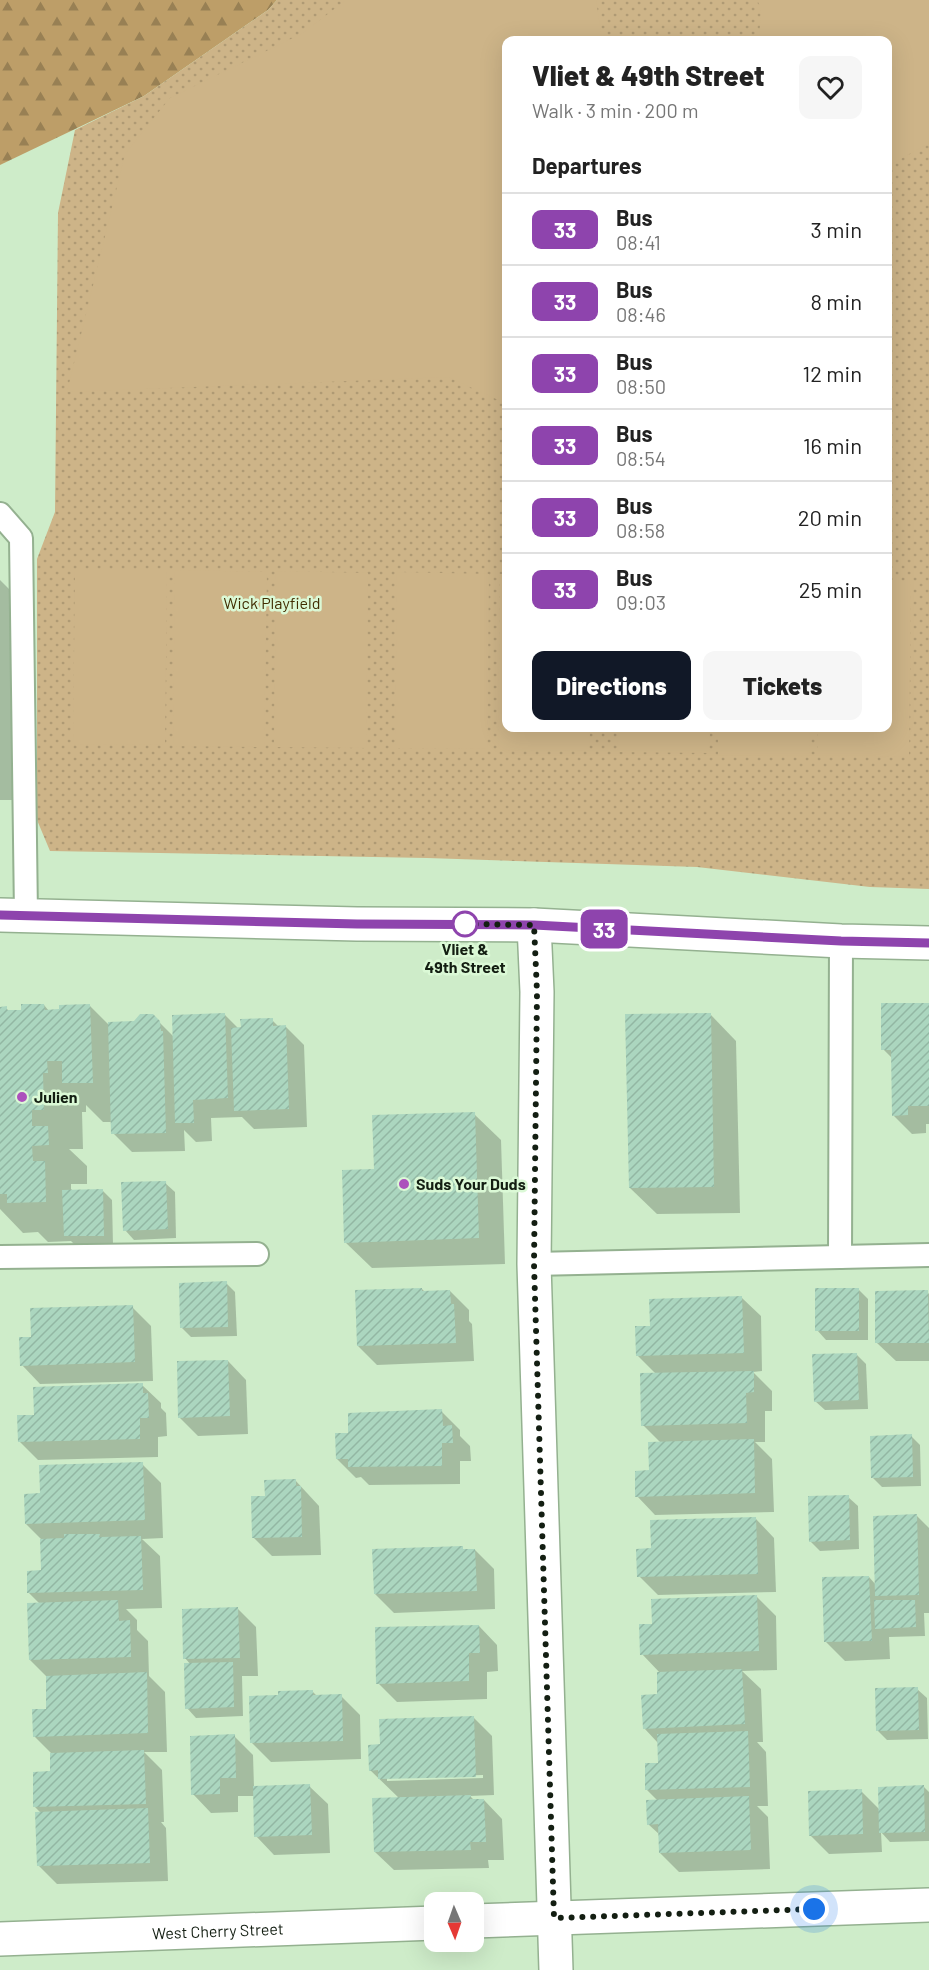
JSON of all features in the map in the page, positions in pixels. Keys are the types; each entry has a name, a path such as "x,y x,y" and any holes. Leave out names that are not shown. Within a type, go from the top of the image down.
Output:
{"street":[{"path":"13,915 357,924 534,925 841,941 929,943"},
{"path":"534,925 537,992 534,1264 556,1970"},
{"path":"484,1922 929,1905"},
{"name":"West Cherry Street","path":"0,1939 424,1923"}],"lane":[{"path":"0,514 21,538 13,915"},
{"path":"840,1257 841,941"},
{"path":"0,1257 257,1254"},
{"path":"534,1264 929,1255"}],"green space":[{"path":"0,0 277,0 268,10 144,96 0,165"},
{"name":"Wick Playfield","path":"277,0 929,0 929,889 870,887 697,867 427,858 50,851 37,820 37,559 55,512 58,213 75,130 144,96 268,10"},
{"path":"346,0 596,0 601,36 502,36 502,402 448,377 67,392 125,154 170,98 303,33"},
{"path":"757,0 929,0 929,143 892,164 892,36 759,36 761,8"},
{"path":"75,569 167,569 165,745 73,744"},
{"path":"175,570 267,572 264,747 173,746"},
{"path":"276,571 368,573 366,748 274,747"},
{"path":"397,572 489,574 487,749 395,748"},
{"path":"500,574 502,574 502,732 590,732 589,751 498,750"},
{"path":"892,581 911,581 909,757 818,756 818,732 892,732"},
{"path":"618,732 710,732 709,753 617,752"},
{"path":"718,732 810,732 809,757 718,755"}],"building":[{"path":"881,1003 929,1003 929,1106 908,1106 908,1115 892,1116 891,1050 881,1050"},
{"name":"Julien","path":"21,1004 44,1004 45,1010 59,1009 59,1005 90,1004 93,1083 62,1083 62,1061 47,1061 48,1073 43,1073 44,1110 32,1110 32,1126 48,1126 49,1145 32,1146 33,1161 45,1161 46,1202 7,1203 7,1194 0,1194 0,1007 7,1006 7,1010 21,1010"},
{"path":"225,1013 228,1098 193,1100 194,1123 175,1123 172,1015"},
{"path":"711,1013 714,1187 629,1188 625,1014"},
{"path":"140,1014 153,1014 160,1021 161,1031 163,1031 166,1133 111,1134 108,1022 134,1021"},
{"path":"273,1018 273,1026 286,1025 289,1109 234,1111 231,1028 241,1027 240,1019"},
{"path":"475,1112 479,1238 344,1243 342,1170 374,1169 372,1115"},
{"path":"166,1181 168,1229 123,1231 121,1182"},
{"path":"103,1189 104,1236 64,1236 62,1190"},
{"path":"227,1281 228,1327 180,1328 179,1283"},
{"path":"422,1288 422,1291 450,1290 451,1304 454,1304 456,1343 357,1346 355,1290"},
{"path":"815,1288 859,1288 859,1331 815,1331"},
{"path":"928,1290 929,1343 875,1343 875,1291"},
{"path":"742,1296 744,1353 636,1356 635,1326 650,1326 649,1299"},
{"path":"133,1305 135,1362 20,1366 19,1337 31,1337 30,1308"},
{"path":"857,1353 859,1400 814,1402 812,1354"},
{"path":"228,1360 230,1416 178,1418 177,1361"},
{"path":"754,1371 754,1392 746,1393 747,1423 641,1426 640,1373"},
{"path":"143,1383 143,1393 148,1393 149,1418 140,1418 140,1439 18,1442 17,1415 34,1415 33,1387"},
{"path":"442,1409 443,1426 452,1425 453,1443 442,1443 442,1466 348,1467 348,1459 336,1459 335,1433 348,1433 348,1413"},
{"path":"912,1434 913,1477 871,1478 870,1436"},
{"path":"754,1439 755,1493 635,1497 635,1471 649,1470 648,1442"},
{"path":"143,1462 145,1520 25,1524 24,1494 40,1493 39,1465"},
{"path":"296,1479 296,1486 301,1486 302,1537 252,1538 251,1496 265,1496 264,1480"},
{"path":"849,1495 850,1540 809,1542 808,1496"},
{"path":"917,1514 919,1595 875,1596 873,1516"},
{"path":"756,1517 758,1574 637,1577 636,1549 651,1548 650,1520"},
{"path":"64,1534 100,1534 99,1537 141,1536 143,1590 27,1593 27,1571 41,1570 40,1539 64,1538"},
{"path":"463,1546 463,1549 475,1549 477,1591 374,1594 372,1549"},
{"path":"869,1576 872,1641 824,1642 822,1577"},
{"path":"757,1595 759,1651 640,1655 639,1624 652,1624 651,1599"},
{"path":"118,1600 119,1621 130,1620 131,1657 29,1660 27,1603"},
{"path":"874,1600 915,1600 916,1627 875,1629"},
{"path":"238,1607 240,1658 183,1659 182,1609"},
{"path":"479,1625 480,1653 469,1653 469,1681 376,1684 375,1627"},
{"path":"233,1662 234,1707 185,1709 184,1663"},
{"path":"742,1669 745,1724 643,1729 641,1695 657,1694 657,1672"},
{"path":"147,1672 148,1733 33,1737 32,1709 46,1709 46,1676"},
{"path":"918,1687 919,1730 876,1731 875,1688"},
{"path":"313,1690 313,1695 342,1694 343,1741 250,1743 249,1696 278,1695 278,1691"},
{"path":"474,1716 476,1777 378,1779 378,1770 369,1771 368,1745 380,1744 379,1719"},
{"path":"748,1731 750,1787 645,1790 645,1763 658,1763 657,1734"},
{"path":"235,1734 236,1778 220,1778 220,1794 191,1795 190,1736"},
{"path":"144,1750 146,1804 33,1807 33,1772 50,1771 50,1753"},
{"path":"310,1784 312,1835 254,1837 253,1786"},
{"path":"924,1785 925,1832 879,1833 878,1787"},
{"path":"862,1789 863,1834 809,1836 808,1791"},
{"path":"471,1795 470,1799 484,1799 486,1842 470,1842 471,1850 374,1852 372,1798"},
{"path":"749,1796 751,1850 659,1853 658,1824 647,1825 646,1800"},
{"path":"148,1808 150,1863 37,1866 35,1812"}],"bus line":[{"name":"33","path":"0,915 357,924 534,925 841,941 929,943"}],"place":[{"name":"Vliet & 49th Street","path":"465,924"},
{"name":"Julien","path":"22,1097"},
{"name":"Suds Your Duds","path":"404,1184"}],"route":[{"path":"465,924 534,925 537,992 534,1264 554,1918 814,1909"}]}
